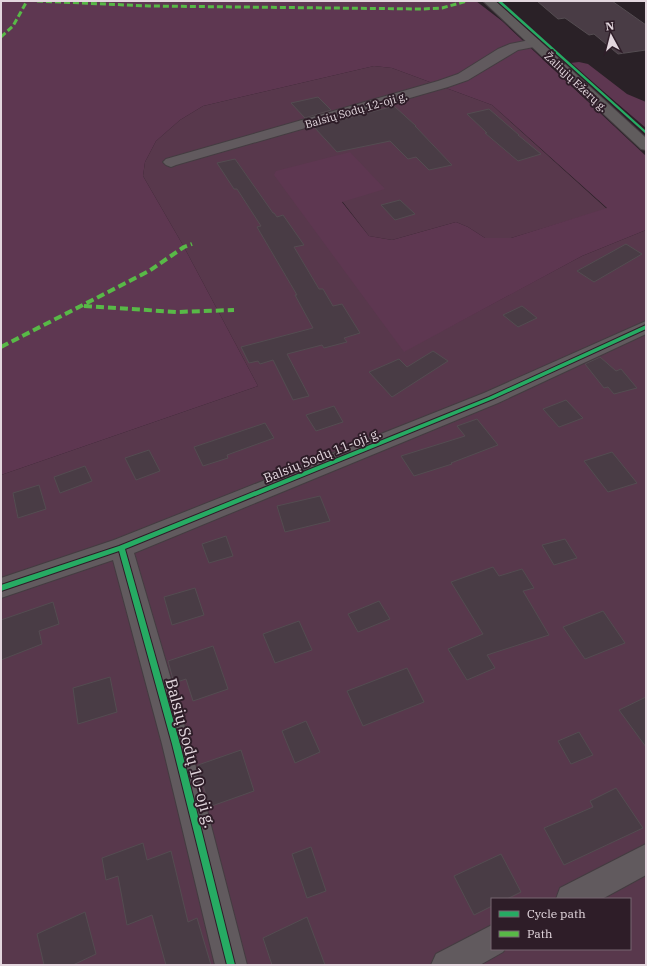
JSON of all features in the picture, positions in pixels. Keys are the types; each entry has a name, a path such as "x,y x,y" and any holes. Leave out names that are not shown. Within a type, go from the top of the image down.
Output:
{"main road":[{"name":"Žaliųjų Ežerų g.","path":"489,1 646,146"}],"street":[{"name":"Balsių Sodų 12-oji g.","path":"170,162 444,84 463,77 503,52 514,47 535,43"},
{"name":"Balsių Sodų 11-oji g.","path":"1,588 121,548 491,398 646,328"},
{"name":"Balsių Sodų 10-oji g.","path":"121,548 176,744 231,965"},
{"path":"573,898 646,859"},
{"path":"447,965 491,942"}],"shaded area":[{"path":"1,1 476,1 502,21 646,156 646,230 582,256 404,352 274,175 276,171 350,152 385,189 342,202 369,236 392,240 456,222 468,227 485,238 511,238 607,208 492,105 392,68 374,66 203,106 180,120 156,141 145,162 143,176 184,247 258,386 1,475"},
{"path":"579,62 588,64 627,94 646,102 646,128 570,63"},
{"path":"374,66 392,68 492,105 607,209 511,238 485,238 468,227 456,222 392,240 369,236 342,201 276,171 404,351 582,256 646,230 646,965 1,965 1,475 258,386 184,247 143,176 145,162 156,141 180,120 203,106"}],"building":[{"path":"537,1 612,1 646,25 646,50 618,54 594,34 589,35 565,18 558,19"},
{"path":"318,97 331,110 305,118 291,103"},
{"path":"394,106 416,126 452,165 429,170 416,157 408,159 390,141 337,152 314,127"},
{"path":"489,109 541,154 518,161 485,133 487,133 467,114"},
{"path":"235,159 273,213 277,217 283,215 304,245 294,247 319,289 323,289 333,306 342,304 360,333 344,338 347,342 324,348 322,345 287,354 309,396 293,400 273,360 260,364 258,361 249,363 241,347 313,328 295,295 297,295 257,227 261,226 237,189 234,189 217,163"},
{"path":"400,200 415,214 395,220 381,205"},
{"path":"626,244 642,254 594,282 577,271"},
{"path":"522,306 537,318 518,327 503,315"},
{"path":"433,351 448,361 392,397 369,372 399,359 407,367"},
{"path":"600,357 616,371 621,369 637,388 614,394 608,387 604,388 585,364"},
{"path":"566,400 583,418 559,427 543,409"},
{"path":"334,406 343,422 316,431 306,415"},
{"path":"477,419 498,445 451,463 452,464 414,476 401,456 465,436 457,426"},
{"path":"265,423 274,438 227,455 228,458 203,466 194,447"},
{"path":"149,450 160,471 136,480 125,458"},
{"path":"612,452 637,483 608,492 584,461"},
{"path":"85,466 92,481 60,493 54,477"},
{"path":"39,485 46,509 18,518 13,493"},
{"path":"320,496 330,521 285,532 277,506"},
{"path":"226,536 233,556 209,563 202,544"},
{"path":"565,539 577,558 554,565 542,545"},
{"path":"493,567 499,576 522,569 534,588 523,591 549,635 487,655 495,668 467,680 448,649 483,634 451,582"},
{"path":"195,588 204,615 172,625 164,597"},
{"path":"379,601 390,619 358,632 348,614"},
{"path":"53,602 59,624 39,631 42,644 1,660 1,620"},
{"path":"603,611 625,643 585,659 563,627"},
{"path":"299,621 312,650 275,663 263,634"},
{"path":"213,646 228,689 193,701 186,679 174,683 168,661"},
{"path":"407,668 424,702 363,726 347,691"},
{"path":"110,677 117,712 78,724 73,688"},
{"path":"646,697 646,747 619,710"},
{"path":"306,721 320,752 295,763 282,731"},
{"path":"579,732 593,755 571,764 558,741"},
{"path":"241,750 254,791 209,807 198,765"},
{"path":"616,788 643,828 564,865 544,828 593,807 590,801"},
{"path":"143,843 147,860 171,851 188,922 197,918 211,965 166,965 152,915 127,925 118,876 106,880 102,858"},
{"path":"311,847 326,891 307,898 292,854"},
{"path":"501,854 521,892 509,898 491,898 491,906 474,915 454,876"},
{"path":"85,912 96,954 73,965 44,965 37,934"},
{"path":"307,917 325,965 272,965 263,938"}],"marked path":[{"path":"1,37 13,26 27,1"},
{"path":"37,1 149,6 422,9 442,8 467,1"},
{"path":"1,347 149,271 184,247 192,244"},
{"path":"84,306 177,312 215,312 234,310"}],"cycle path":[{"path":"499,1 646,133"},
{"path":"1,588 121,548 491,398 646,327"},
{"path":"121,548 176,744 231,965"}]}
